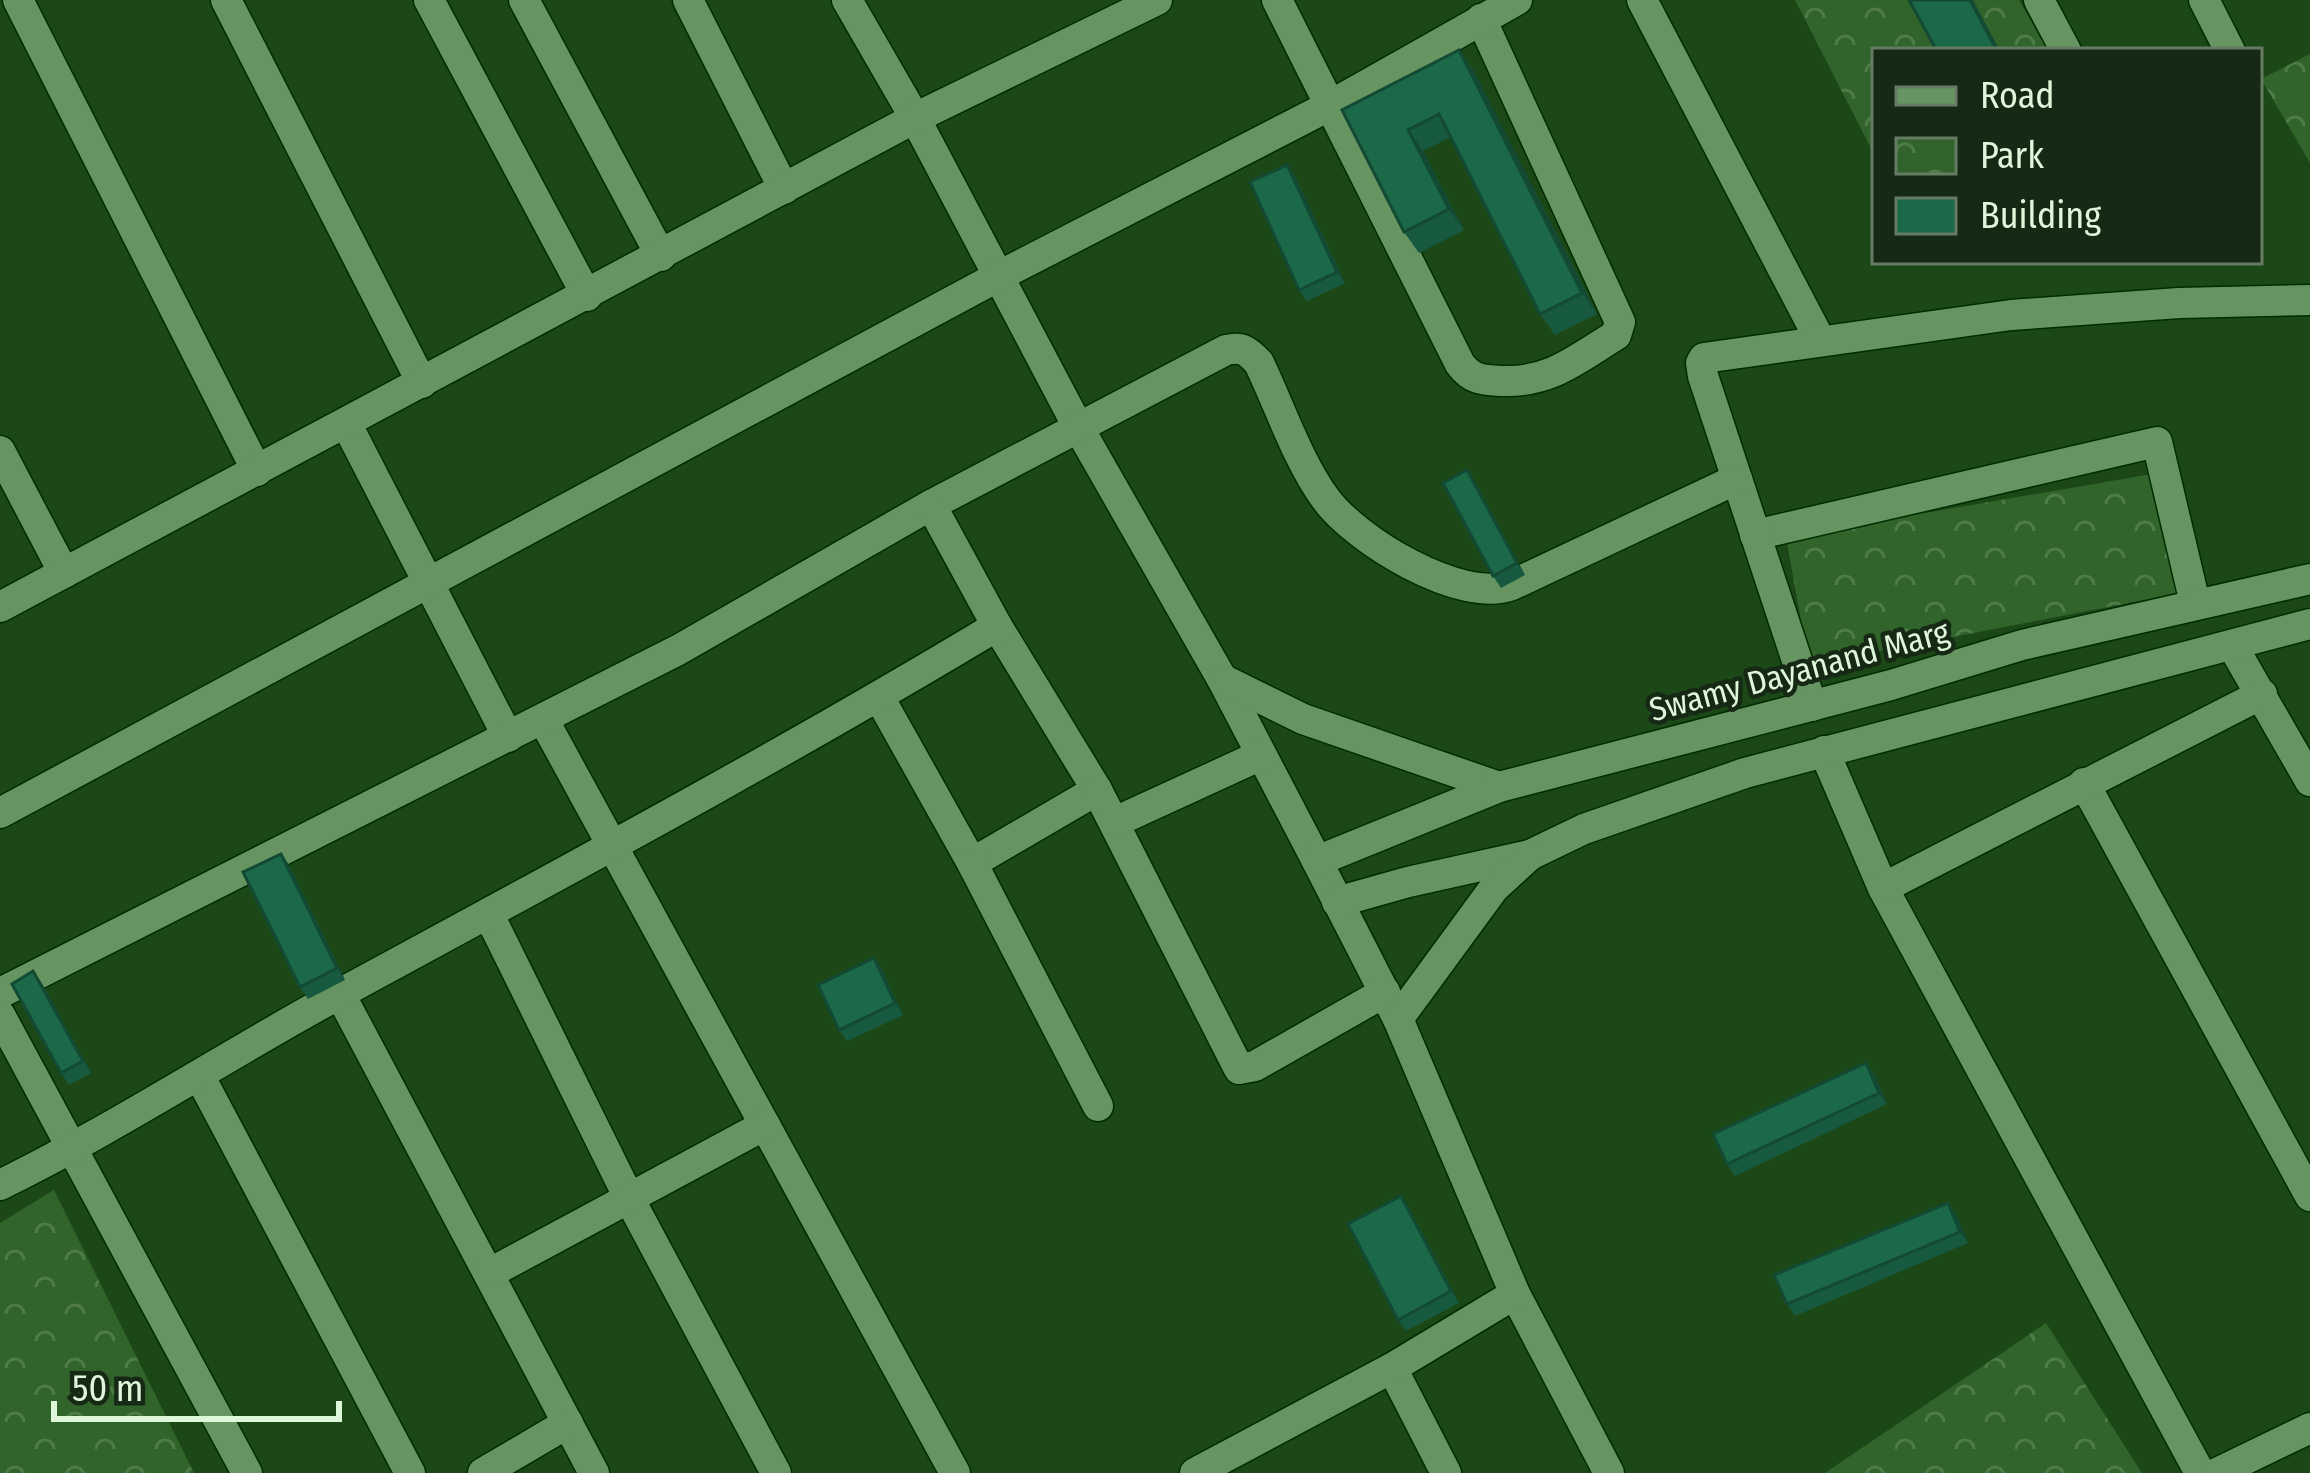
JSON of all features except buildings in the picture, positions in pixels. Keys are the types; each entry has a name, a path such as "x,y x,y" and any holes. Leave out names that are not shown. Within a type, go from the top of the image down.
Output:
{"street":[{"path":"18,0 257,471"},
{"path":"226,0 422,383"},
{"path":"429,0 586,296"},
{"path":"524,0 661,256"},
{"path":"688,0 784,189"},
{"path":"847,0 1317,861 1391,1005 1515,1294 1609,1473"},
{"path":"0,608 915,118 1157,0"},
{"path":"1277,0 1469,376 1521,382 1550,375 1616,335 1620,322 1481,20"},
{"path":"0,813 999,276 1329,106 1517,0"},
{"path":"1642,0 1820,340"},
{"path":"2039,0 2064,48"},
{"path":"2204,0 2228,48"},
{"path":"1812,706 1701,363 1709,354 2011,315 2310,300"},
{"path":"0,993 678,650 1077,425 1226,350 1248,351 1259,363 1321,494 1334,510 1424,572 1480,590 1512,585 1737,478"},
{"path":"346,423 508,737"},
{"path":"1755,535 2157,442 2195,603"},
{"path":"0,452 64,573"},
{"path":"931,505 997,626 1115,822 1240,1069 1391,1005 1494,888 1530,855"},
{"name":"Swamy Dayanand Marg","path":"1317,861 1499,788 2022,645 2310,579"},
{"path":"1337,902 1530,855 1620,816 1745,773 2310,624"},
{"path":"0,1185 72,1150 340,994 879,697 997,626"},
{"path":"2232,645 2310,781"},
{"path":"1222,680 1303,719 1499,788"},
{"path":"1883,888 2262,694"},
{"path":"879,697 972,863 1098,1106"},
{"path":"543,718 955,1473"},
{"path":"1824,751 1883,888 2200,1473"},
{"path":"1115,822 1261,755"},
{"path":"2084,784 2310,1196"},
{"path":"972,863 1097,790"},
{"path":"489,915 630,1200 776,1473"},
{"path":"340,994 594,1473"},
{"path":"0,1016 247,1473"},
{"path":"199,1075 410,1473"},
{"path":"490,1274 765,1125"},
{"path":"1195,1473 1252,1460 1515,1294"},
{"path":"1392,1368 1446,1473"},
{"path":"484,1473 568,1423"},
{"path":"2217,1473 2310,1428"}],"green space":[{"path":"1795,0 2019,0 2046,48 1872,48 1872,150"},
{"path":"2310,54 2310,163 2262,81"},
{"path":"2152,474 2180,593 1809,665 1786,537"},
{"path":"54,1190 194,1473 0,1473 0,1223"},
{"path":"2046,1323 2142,1473 1825,1473"}]}
